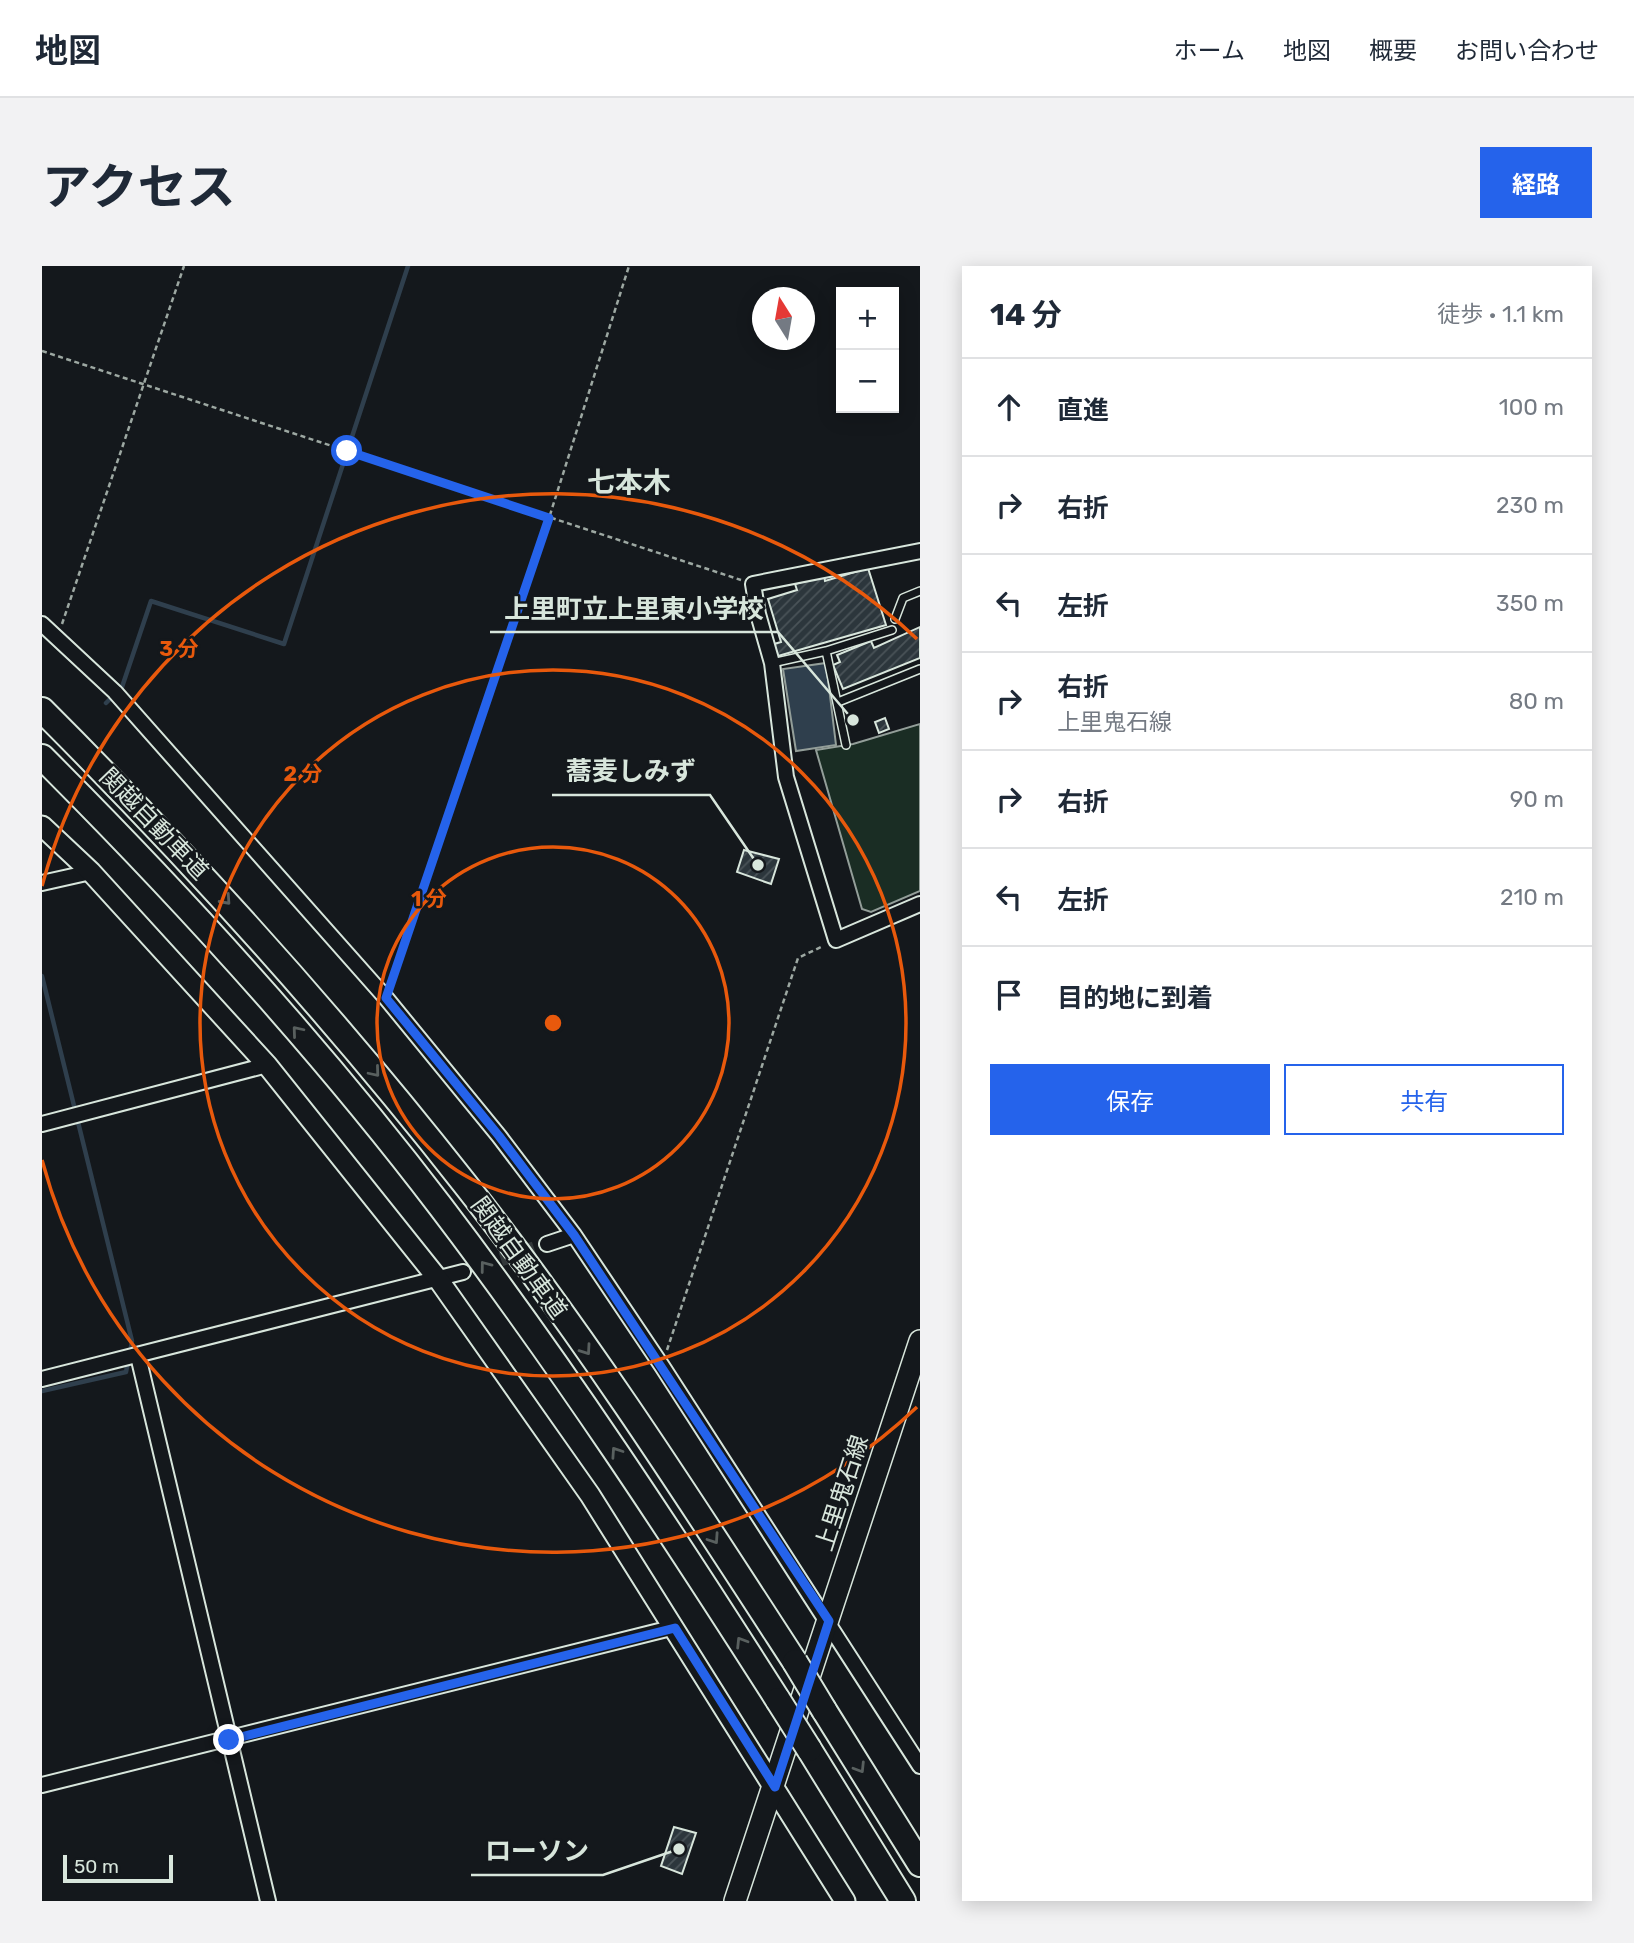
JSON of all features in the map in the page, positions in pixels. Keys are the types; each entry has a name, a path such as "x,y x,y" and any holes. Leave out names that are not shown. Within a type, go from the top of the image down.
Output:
{"highway":[{"name":"関越自動車道","path":"42,710 188,859 289,969 467,1186 639,1426 795,1662 920,1864"},
{"name":"関越自動車道","path":"42,757 176,894 262,989 440,1206 524,1318 618,1454 778,1700 904,1901"}],"main road":[{"name":"上里鬼石線","path":"735,1901 775,1787 920,1341"}],"street":[{"path":"920,551 753,584 772,663 786,777 836,940 920,904"},
{"path":"42,624 115,692 386,998 499,1136 574,1235 662,1366 829,1621 920,1766"},
{"path":"42,645 57,638"},
{"path":"42,826 91,872 267,1065 438,1279 590,1494 845,1901"},
{"path":"42,883 91,872"},
{"path":"42,1124 267,1065"},
{"path":"547,1244 574,1235"},
{"path":"42,1379 463,1272"},
{"path":"138,1356 268,1901"},
{"path":"42,1785 675,1628"}],"lane":[{"path":"895,619 902,598 920,591"},
{"path":"772,663 892,630"},
{"path":"826,650 846,745"},
{"path":"838,702 920,668"}],"path":[{"path":"57,638 146,384 184,266"},
{"path":"386,998 549,518 629,266"},
{"path":"42,351 753,584"},
{"path":"662,1366 798,958 836,940"}],"green space":[{"path":"920,724 920,891 871,912 862,909 816,750 853,744"}],"water":[{"path":"826,663 836,745 796,751 783,669"}],"building":[{"path":"868,568 886,625 778,656 774,644 781,642 768,599 797,590 795,584 824,575 825,581"},
{"path":"920,627 920,658 843,689 833,665 840,662 837,655 871,641 874,648"},
{"path":"885,718 889,729 879,733 875,722"},
{"path":"744,850 779,859 771,884 737,872"},
{"path":"674,1827 696,1833 682,1874 661,1866"}],"waterway":[{"path":"106,703 122,687 151,601 284,644 408,266"},
{"path":"42,976 132,1341 130,1353"},
{"path":"42,1391 126,1372 128,1362"}],"tunnel":[{"path":"481,1266 547,1244"}],"place":[{"name":"上里町立上里東小学校","path":"853,720"},
{"name":"蕎麦しみず","path":"758,865"},
{"name":"ローソン","path":"679,1849"}],"district":[{"name":"七本木","path":"629,482"}],"route":[{"path":"229,1740 675,1628 775,1787 829,1621 574,1235 499,1136 386,998 549,518 347,451"}]}
